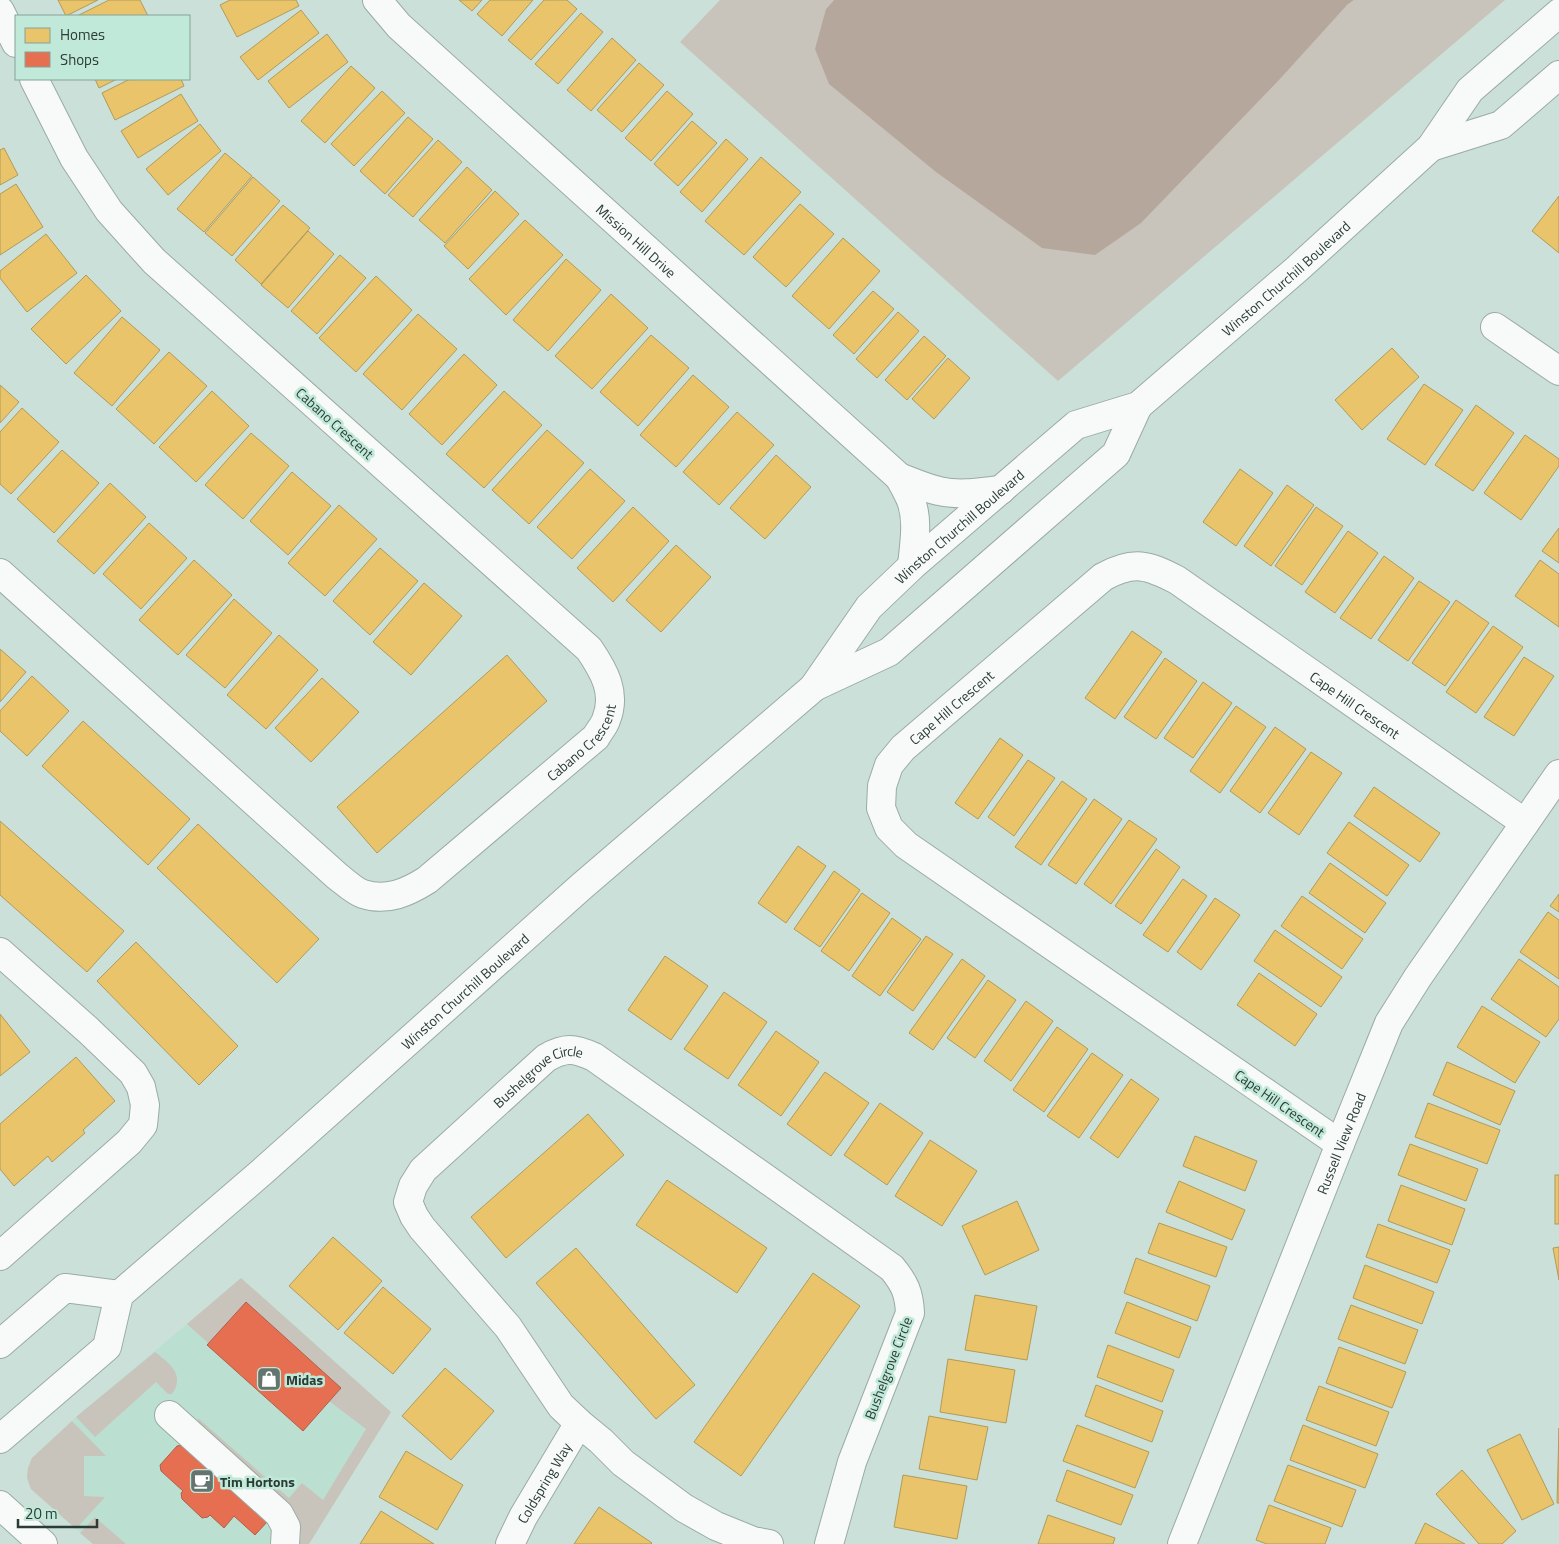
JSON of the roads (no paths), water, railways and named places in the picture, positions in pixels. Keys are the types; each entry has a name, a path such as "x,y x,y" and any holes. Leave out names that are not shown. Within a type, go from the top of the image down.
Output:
{"street":[{"name":"Mission Hill Drive","path":"377,0 399,26 899,477 910,499 914,514 915,537 912,566"},
{"path":"0,11 15,41"},
{"name":"Winston Churchill Boulevard","path":"119,1295 263,1172 582,886 813,688 869,607 912,566 1076,425 1138,406 1297,269 1431,147 1470,90 1559,13"},
{"name":"Winston Churchill Boulevard","path":"1431,147 1501,126 1559,75"},
{"name":"Cabano Crescent","path":"0,573 337,876 362,894 378,897 395,896 410,891 427,880 596,737 606,720 610,704 609,686 603,669 589,649 154,261 104,203 74,158 35,80"},
{"path":"1495,327 1559,371"},
{"name":"Winston Churchill Boulevard","path":"813,688 889,652 896,646 1116,454 1138,406"},
{"name":"Mission Hill Drive","path":"899,477 927,487 955,493 1001,490"},
{"name":"Cape Hill Crescent","path":"1340,1144 906,845 889,828 881,808 882,786 889,765 903,748 1103,577 1118,569 1135,566 1155,569 1177,580 1525,823"},
{"name":"Russell View Road","path":"1182,1544 1389,1023 1418,977 1559,774"},
{"path":"0,952 88,1030 133,1073 141,1087 145,1105 144,1125 129,1142 0,1256"},
{"name":"Bushelgrove Circle","path":"769,1544 753,1541 716,1526 684,1508 623,1463 601,1441 560,1406 508,1326 422,1228 414,1216 408,1202 413,1186 423,1170 546,1058 556,1052 572,1049 594,1057 892,1268 903,1281 909,1298 910,1313 852,1462 829,1544"},
{"path":"0,1344 66,1288 119,1295 107,1347 0,1439"},
{"path":"169,1415 279,1514 286,1527 285,1544"},
{"name":"Coldspring Way","path":"510,1544 523,1517 579,1423"},
{"path":"0,1505 43,1544"}],"place":[{"name":"Midas","path":"269,1379"},
{"name":"Tim Hortons","path":"202,1481"}]}
